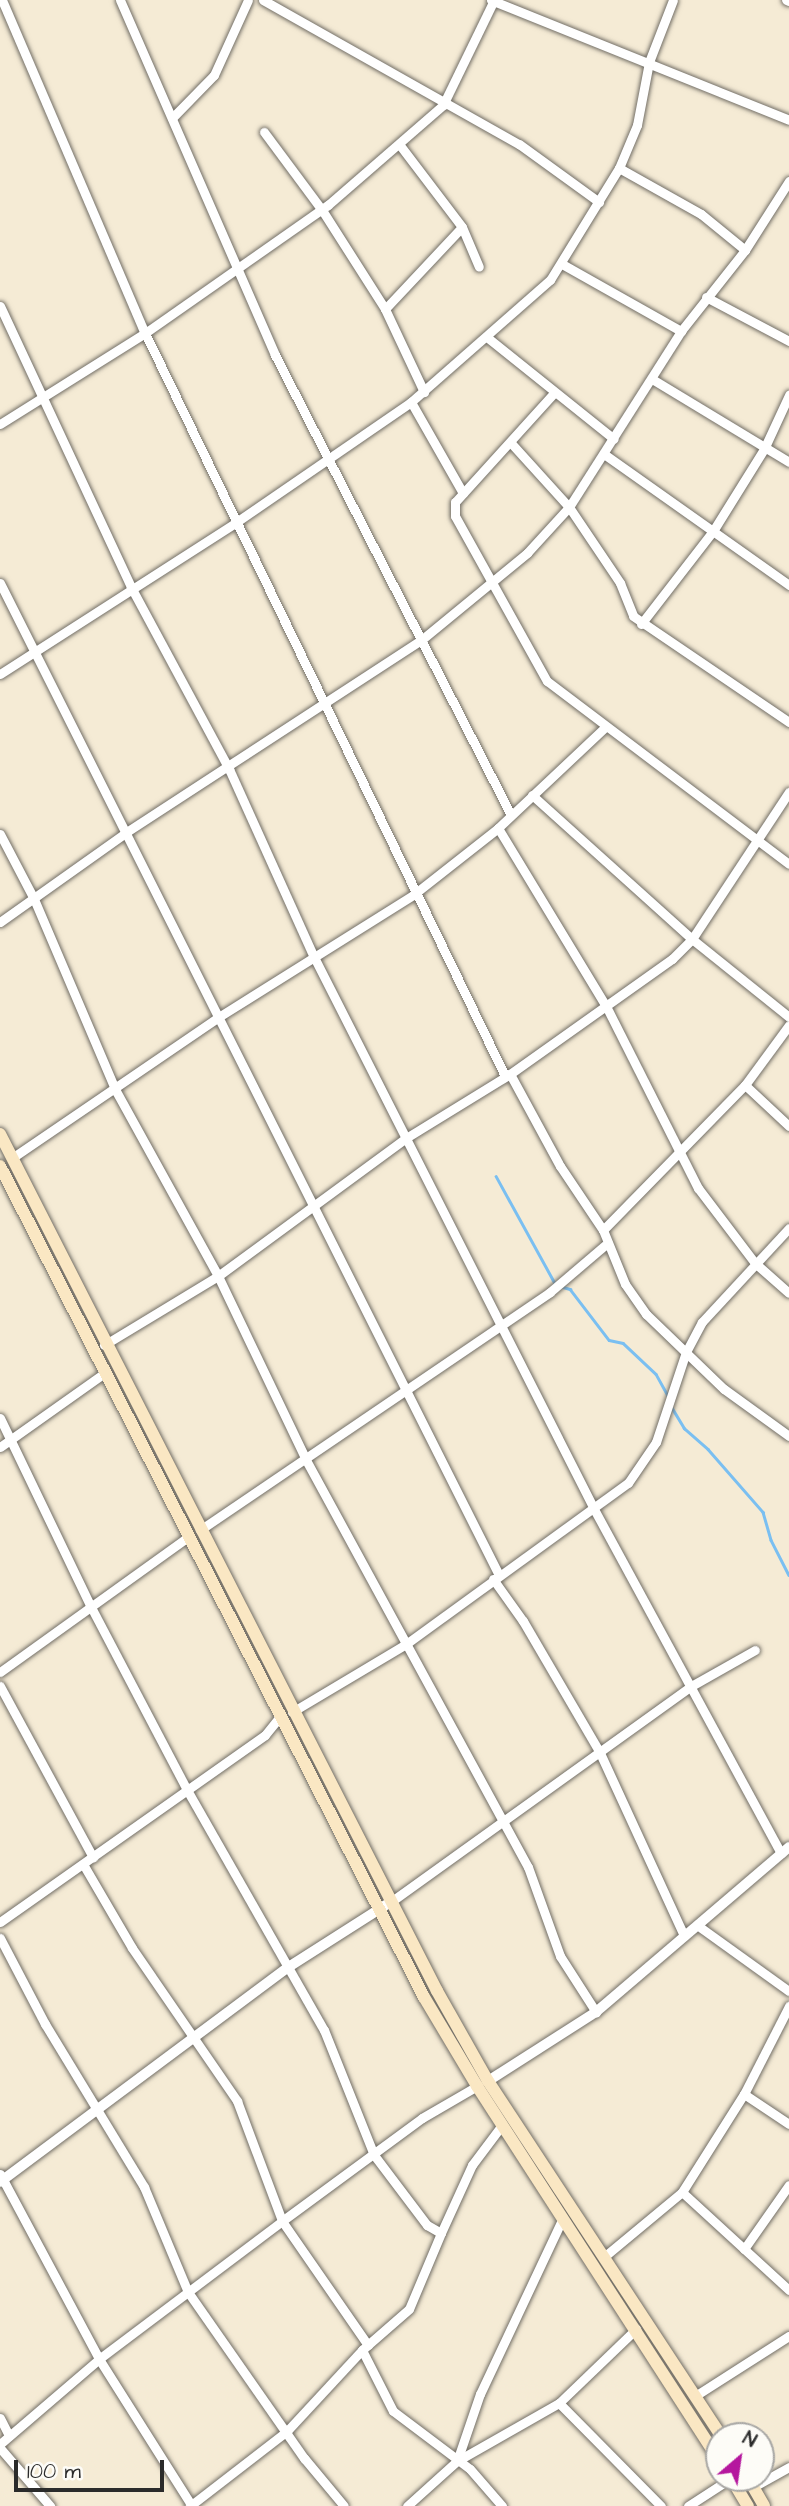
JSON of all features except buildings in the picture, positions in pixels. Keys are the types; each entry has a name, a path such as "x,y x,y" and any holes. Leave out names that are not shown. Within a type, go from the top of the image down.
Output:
{"main road":[{"path":"0,1134 104,1345 392,1901 502,2125 605,2256 712,2422"},
{"path":"0,1166 5,1189 379,1908 482,2083 544,2176 563,2218 705,2438"}],"street":[{"path":"2,0 145,332 235,523 327,704 414,895 507,1075 560,1166 603,1230 605,1245 646,1314 724,1389 789,1436"},
{"path":"120,0 237,269 326,457 511,815"},
{"path":"172,118 214,75 248,0"},
{"path":"263,0 443,105 519,144 599,202"},
{"path":"0,424 145,332 322,210 399,144 443,105 493,0 789,120"},
{"path":"0,674 131,587 235,523 326,457 411,402 488,338 562,264 619,168 637,125 649,62 673,0"},
{"path":"264,132 322,210 385,309 424,392"},
{"path":"399,144 462,227 478,267"},
{"path":"619,168 701,214 745,250"},
{"path":"0,922 128,831 229,769 420,641 492,578 527,553 569,507 681,331 745,250 788,188"},
{"path":"385,309 462,227"},
{"path":"562,264 681,331"},
{"path":"706,297 789,341"},
{"path":"0,306 131,587 229,769 314,957 502,1322 594,1509 787,1849 596,2011 422,2118 99,2360 9,2436 0,2446 50,2506"},
{"path":"488,338 553,394 614,439"},
{"path":"652,379 789,462"},
{"path":"553,394 463,493 453,508 455,516 492,578 538,670 605,727 789,864"},
{"path":"641,624 713,531 764,449 789,395"},
{"path":"411,402 463,493"},
{"path":"511,443 569,507 641,624 789,722"},
{"path":"604,454 789,585"},
{"path":"0,583 128,831 217,1018 313,1205 495,1576 600,1753 684,1936"},
{"path":"12,1158 116,1091 217,1018 414,895 498,828 605,727"},
{"path":"104,1345 218,1276 406,1138 507,1075 672,959 692,939 760,841 789,792"},
{"path":"532,795 692,939 789,1017"},
{"path":"498,828 606,1006 698,1188 755,1263 789,1293"},
{"path":"0,834 34,899 116,1091 218,1276 306,1460 502,1824 528,1867 560,1956 596,2011"},
{"path":"603,1230 678,1150 745,1085 789,1025"},
{"path":"745,1085 789,1126"},
{"path":"292,1712 406,1644 495,1576 628,1483 645,1462 666,1418 686,1352 719,1300 789,1228"},
{"path":"200,1530 306,1460 351,1423 404,1391 502,1322 550,1292 564,1276 605,1245"},
{"path":"0,1447 103,1374"},
{"path":"0,1418 91,1607 187,1790 324,2030 374,2155 427,2225 441,2233"},
{"path":"0,1672 188,1537"},
{"path":"502,2125 472,2165 409,2309 365,2348 286,2431 191,2506 99,2360 1,2178 287,1968 392,1901 693,1685 755,1650"},
{"path":"0,1686 93,1857"},
{"path":"0,1922 265,1735 279,1718"},
{"path":"83,1864 132,1948 196,2036 237,2101 282,2221 365,2348 393,2412 470,2469 502,2506"},
{"path":"697,1925 789,1991"},
{"path":"0,1938 45,2024 144,2187 188,2292 286,2431 344,2506"},
{"path":"605,2256 682,2192 744,2094 789,2006"},
{"path":"744,2094 789,2124"},
{"path":"744,2249 789,2185"},
{"path":"682,2192 789,2290"},
{"path":"457,2461 480,2394 563,2218"},
{"path":"407,2506 457,2461 559,2403 636,2329"},
{"path":"695,2396 789,2336"},
{"path":"559,2403 661,2506"},
{"path":"0,2418 9,2436"},
{"path":"688,2506 710,2492"}],"waterway":[{"path":"496,1176 556,1285 570,1289 609,1340 623,1343 656,1374 668,1396"},
{"path":"671,1406 684,1428 708,1449 763,1512 771,1540 789,1575"}]}
